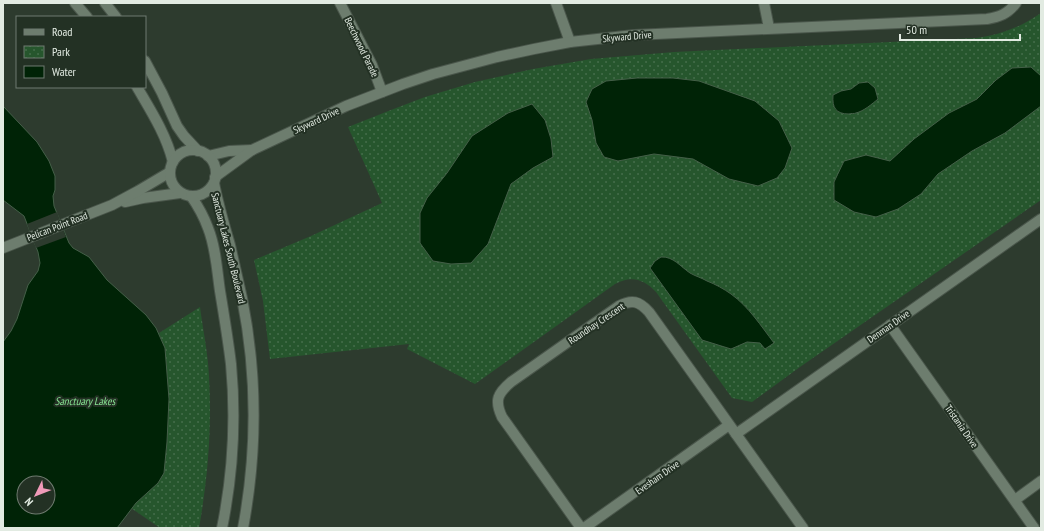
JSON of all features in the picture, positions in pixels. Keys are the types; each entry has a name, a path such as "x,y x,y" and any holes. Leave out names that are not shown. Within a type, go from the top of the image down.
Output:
{"street":[{"path":"75,3 86,16"},
{"path":"105,3 115,16"},
{"name":"Beechwood Parade","path":"340,3 372,65 382,92"},
{"path":"556,3 570,42"},
{"path":"764,3 769,28"},
{"name":"Skyward Drive","path":"215,180 252,150 346,106 433,74 483,60 570,42 634,35 987,19 1007,13 1016,3"},
{"path":"146,63 177,126 198,151"},
{"path":"138,88 169,147 171,167 170,178 172,183 180,193 191,196"},
{"path":"171,167 178,156 184,152 191,150 198,151 208,156"},
{"name":"Skyward Drive","path":"208,156 229,151 252,150"},
{"name":"Sanctuary Lakes South Boulevard","path":"208,156 213,162 217,198 236,268 247,326 252,374 253,436 251,472 243,528"},
{"name":"Pelican Point Road","path":"3,248 112,205 138,191 171,167"},
{"name":"Sanctuary Lakes South Boulevard","path":"191,196 198,196 210,189 215,180"},
{"name":"Pelican Point Road","path":"112,205 142,198 180,193"},
{"name":"Sanctuary Lakes South Boulevard","path":"191,196 209,229 213,245 231,365 233,434 229,484 222,528"},
{"name":"Denman Drive","path":"736,434 1041,219"},
{"name":"Roundhay Crescent","path":"581,528 502,417 499,410 498,399 500,392 511,382 619,306 630,302 635,302 644,306 803,528"},
{"name":"Tristania Drive","path":"890,325 1034,528"},
{"name":"Evesham Drive","path":"584,528 730,425"},
{"path":"1014,500 1041,481"}],"green space":[{"path":"1041,13 1041,200 752,402 732,398 656,292 642,281 632,279 615,284 475,384 407,349 409,344 270,359 263,301 254,260 311,236 382,203 348,127 425,97 475,82 533,69 591,59 674,52 976,38 1010,30"},
{"path":"200,307 207,350 210,395 210,433 205,490 199,528 160,528 131,508 158,483 164,473 169,399 165,348 159,333"}],"water":[{"path":"1031,67 1041,76 1041,106 1005,133 972,151 938,174 921,194 898,209 876,217 854,212 834,200 834,182 844,161 866,155 890,161 914,139 949,113 977,99 996,80 1012,68"},
{"path":"637,78 673,78 699,81 755,101 779,121 792,148 785,168 777,178 758,186 729,179 693,159 654,154 618,161 604,157 596,143 592,120 586,102 592,89 606,81"},
{"path":"868,82 875,88 878,99 871,105 859,112 849,114 841,113 834,107 833,95 841,91 851,89 859,83"},
{"path":"532,104 545,120 551,139 553,157 533,168 511,184 488,244 471,263 451,264 433,261 420,243 420,213 427,198 447,173 472,136 508,113"},
{"name":"Sanctuary Lakes","path":"3,106 37,142 49,161 55,176 55,190 53,196 54,206 69,243 73,248 89,257 107,280 146,315 156,328 165,348 169,399 164,473 158,483 136,503 117,528 3,528 3,342 17,319 28,285 38,271 40,263 38,252 24,216 3,200"},
{"path":"661,257 669,258 677,262 690,273 722,288 731,294 749,311 774,343 765,349 760,343 747,342 731,349 702,340 650,268 655,261"}],"pier":[{"path":"57,212 66,237 36,248 27,224"}]}
